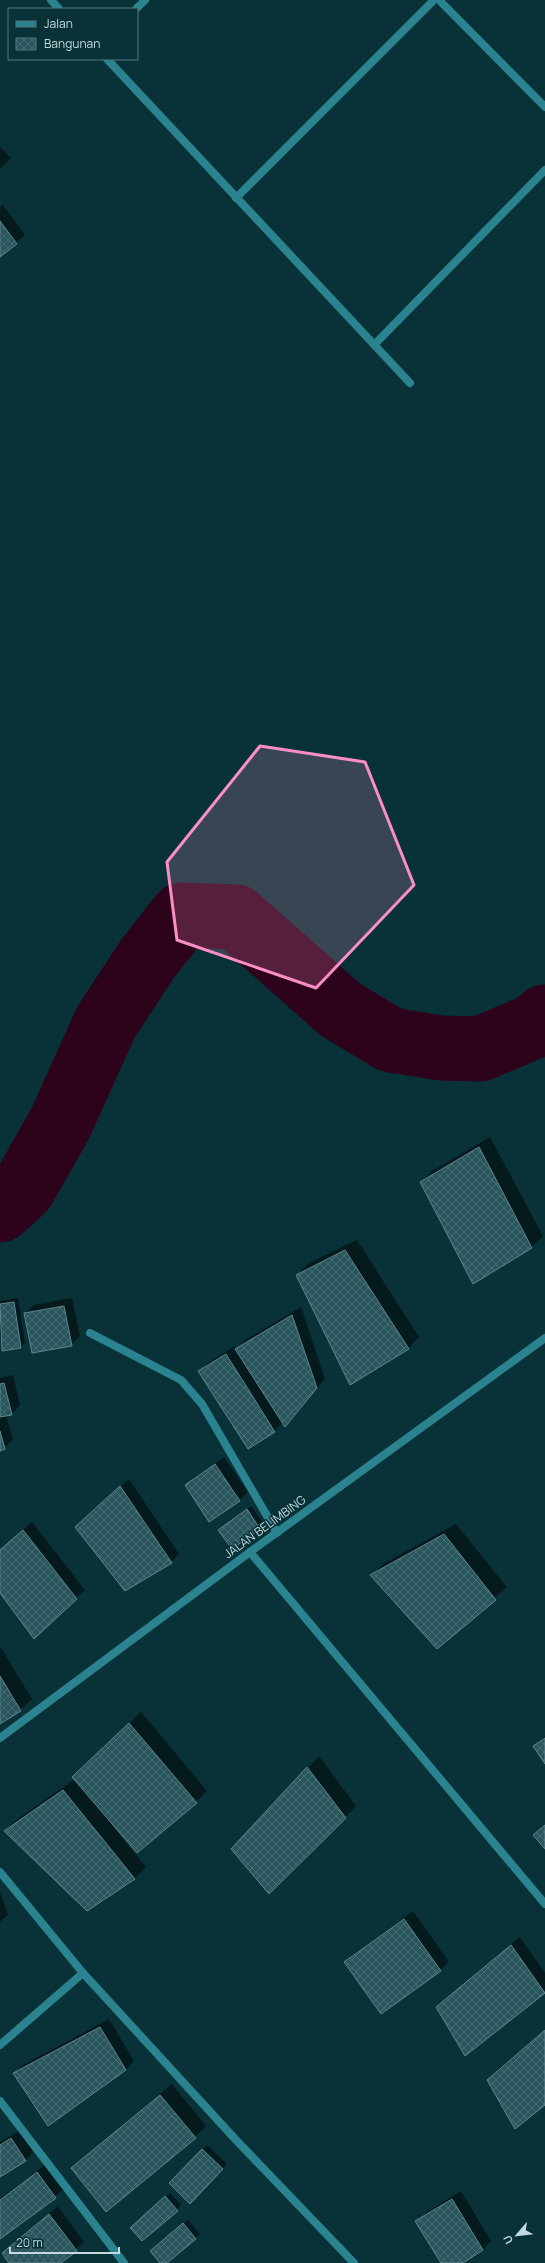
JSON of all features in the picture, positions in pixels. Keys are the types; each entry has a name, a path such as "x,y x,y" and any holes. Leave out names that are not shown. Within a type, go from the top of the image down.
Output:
{"street":[{"path":"51,0 58,8"},
{"path":"137,8 145,0"},
{"path":"236,198 434,0"},
{"path":"439,0 545,107"},
{"path":"108,60 410,383"},
{"path":"374,345 545,170"},
{"path":"90,1333 181,1380 202,1404 277,1533"},
{"name":"JALAN BELIMBING","path":"0,1738 250,1552 545,1338"},
{"path":"250,1552 545,1904"},
{"path":"0,1872 84,1973 354,2263"},
{"path":"0,2046 84,1973"},
{"path":"0,2101 124,2263"}],"highlighted area":[{"path":"260,746 365,762 414,885 316,988 177,940 167,862"}],"building":[{"path":"0,221 17,244 0,257"},
{"path":"479,1147 532,1248 473,1284 420,1182"},
{"path":"345,1250 409,1349 350,1385 296,1275"},
{"path":"14,1302 21,1348 2,1351 0,1304"},
{"path":"64,1306 72,1346 32,1353 24,1313"},
{"path":"292,1315 317,1388 285,1427 235,1349"},
{"path":"226,1354 275,1432 248,1449 198,1371"},
{"path":"4,1383 12,1415 0,1417 0,1384"},
{"path":"0,1431 5,1449 0,1451"},
{"path":"215,1464 240,1501 209,1522 185,1485"},
{"path":"120,1486 172,1563 125,1591 75,1527"},
{"path":"247,1509 260,1529 232,1549 218,1530"},
{"path":"23,1530 77,1599 34,1639 0,1593 0,1550"},
{"path":"444,1534 496,1600 437,1649 370,1575"},
{"path":"0,1676 21,1711 0,1724"},
{"path":"129,1723 197,1803 137,1853 72,1777"},
{"path":"545,1738 545,1764 533,1746"},
{"path":"307,1767 346,1818 269,1894 231,1849"},
{"path":"63,1790 135,1879 87,1911 4,1831"},
{"path":"545,1825 545,1849 533,1835"},
{"path":"404,1919 441,1971 381,2014 344,1962"},
{"path":"511,1945 545,1993 465,2056 436,2007"},
{"path":"100,2027 126,2070 48,2126 13,2073"},
{"path":"545,2030 545,2105 515,2129 487,2080"},
{"path":"160,2095 196,2138 106,2212 71,2168"},
{"path":"11,2138 26,2161 0,2177 0,2145"},
{"path":"202,2149 223,2169 190,2204 169,2183"},
{"path":"37,2172 56,2198 0,2239 0,2200"},
{"path":"165,2196 178,2211 142,2241 130,2228"},
{"path":"452,2199 483,2250 463,2263 441,2263 415,2221"},
{"path":"49,2214 77,2251 61,2263 9,2263 2,2253"},
{"path":"183,2223 196,2239 167,2263 160,2263 150,2251"}],"waterway":[{"path":"0,1210 23,1189 60,1124 106,1022 148,958 182,915 236,917 341,1010 391,1040 441,1048 480,1049 532,1027 545,1017"}]}
